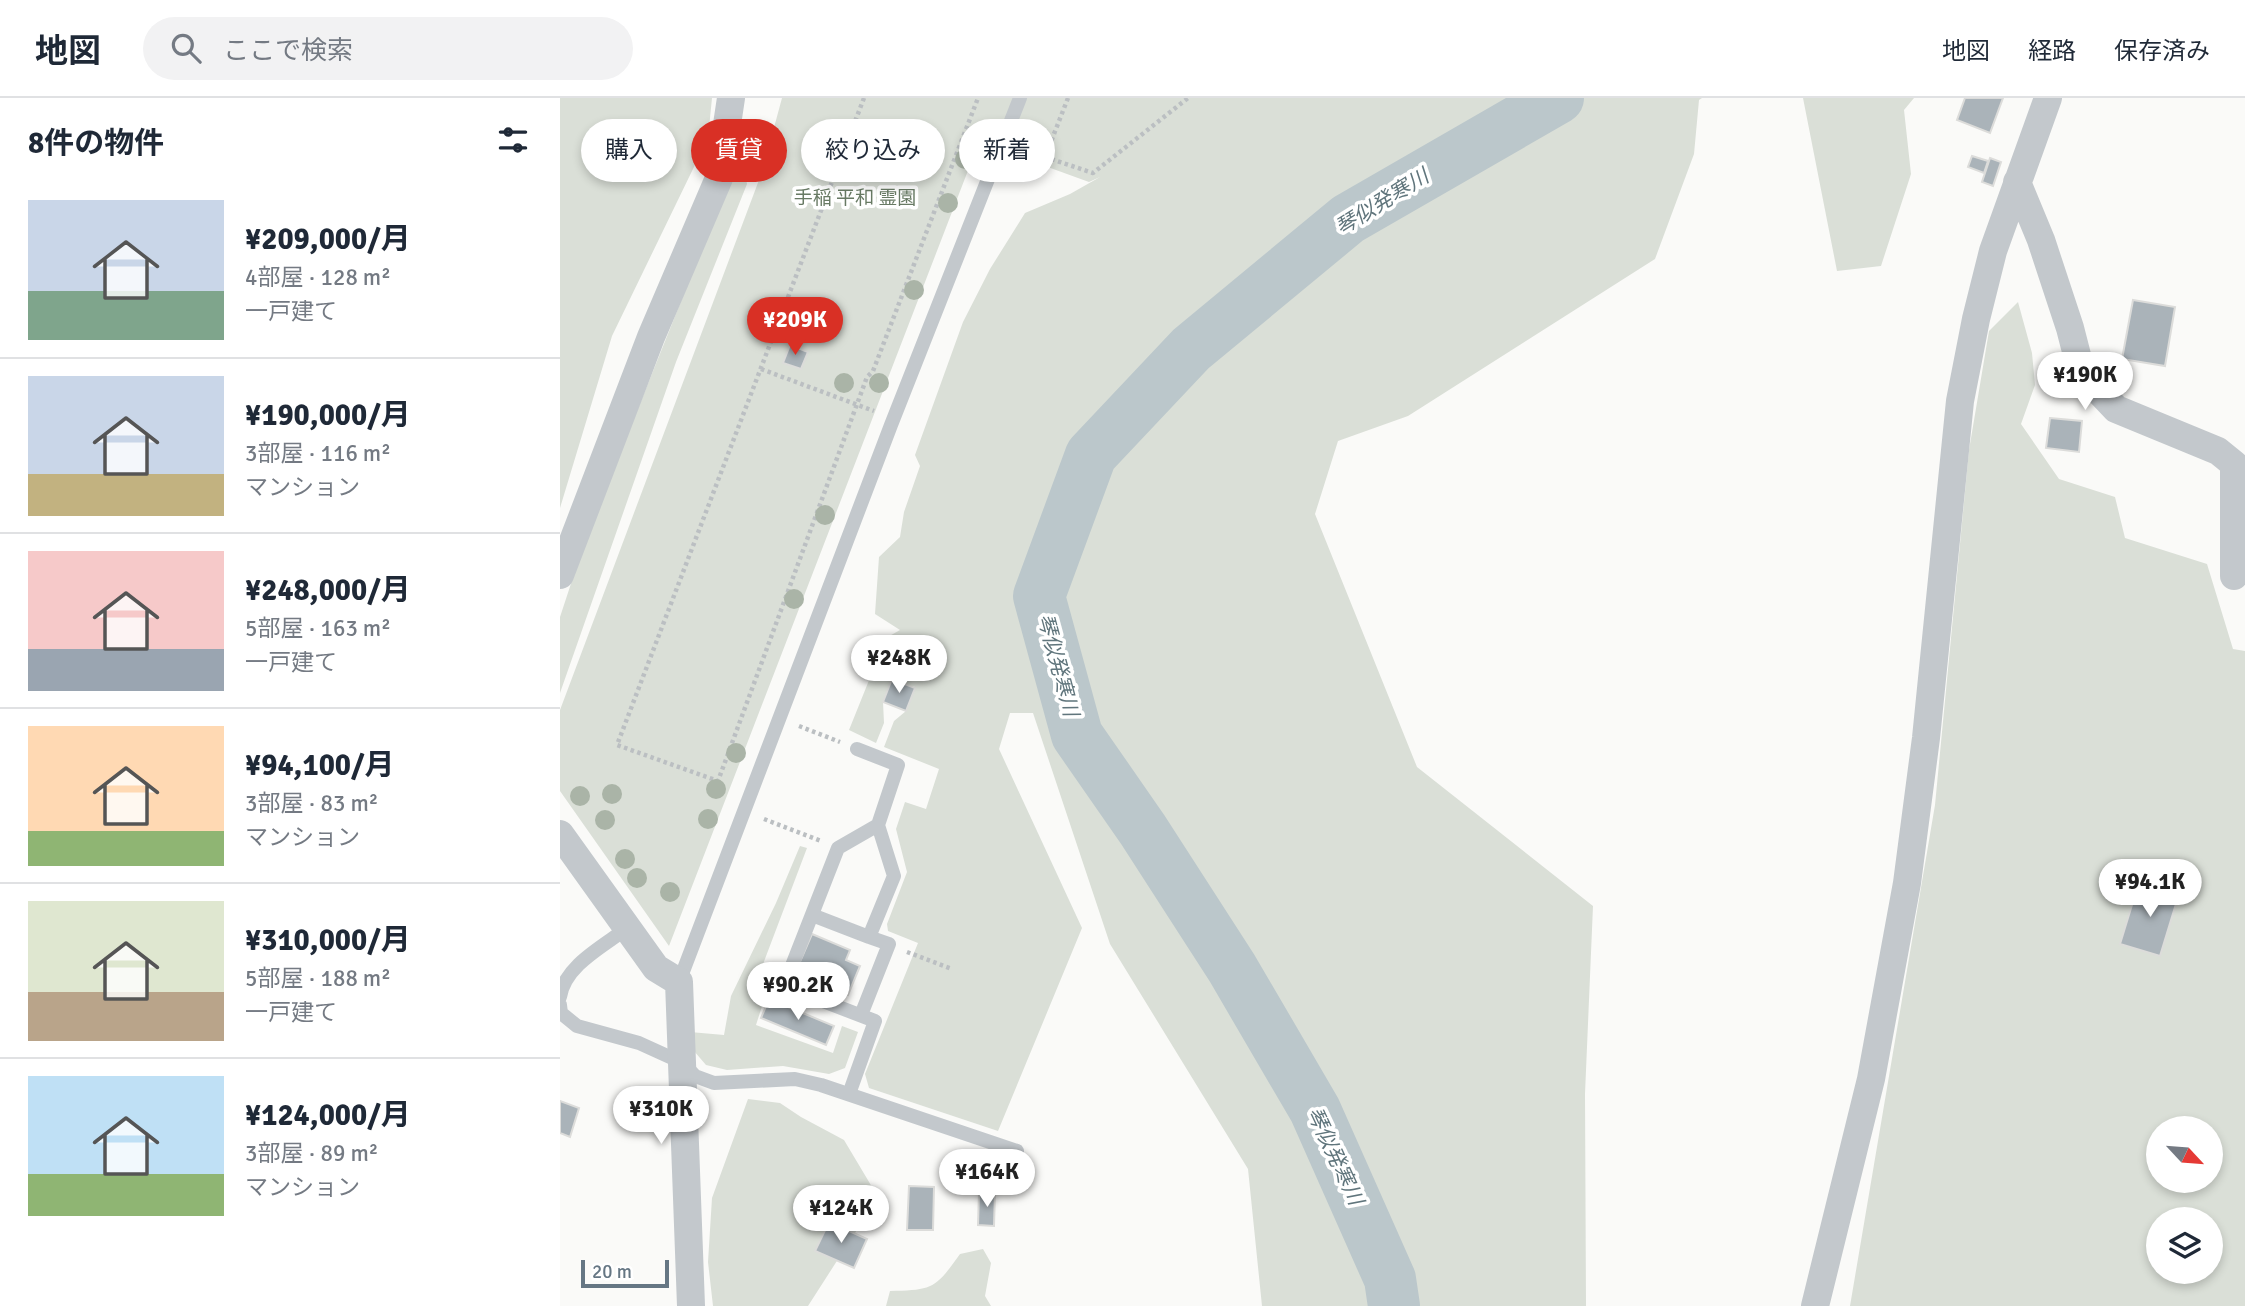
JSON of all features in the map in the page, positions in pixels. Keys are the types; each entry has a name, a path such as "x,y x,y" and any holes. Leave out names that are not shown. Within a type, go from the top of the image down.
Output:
{"street":[{"path":"560,575 651,337 719,178 731,98"},
{"path":"1815,1306 1871,1079 1907,883 1926,738 1960,401 1987,274 2048,98"},
{"path":"2017,182 2041,240 2080,367 2116,409 2218,451 2234,464 2234,576"},
{"path":"560,834 656,968 679,982 691,1306"}],"lane":[{"path":"679,982 1020,98"},
{"path":"850,746 898,765 878,825 894,876 869,937"},
{"path":"849,1094 875,1021 784,986 838,848 878,825"},
{"path":"812,915 889,944 861,1015"},
{"path":"560,997 570,973 627,928"},
{"path":"560,1004 561,1013 577,1026 639,1043 683,1063 695,1076 714,1083 795,1079 849,1094 1017,1151"}],"path":[{"path":"864,98 617,745 718,781 867,377 873,371 978,98"},
{"path":"1055,131 1068,98"},
{"path":"1055,160 1093,173 1188,98"},
{"path":"761,369 894,419"},
{"path":"800,726 850,746"},
{"path":"764,819 805,835"},
{"path":"917,956 952,969"}],"green space":[{"path":"560,98 712,98 710,119 691,119 691,173 612,336 560,508"},
{"name":"手稲 平和 霊園","path":"782,98 1702,98 1699,100 1694,154 1655,259 1408,416 1338,441 1315,514 1417,767 1593,906 1585,1094 1586,1306 1262,1306 1248,1169 1110,944 1033,713 1010,713 999,749 1082,928 998,1131 869,1088 865,1074 918,943 888,931 887,924 907,872 896,829 905,802 926,809 939,769 884,747 894,721 906,711 915,687 891,680 883,702 884,723 876,743 849,730 886,638 900,630 875,614 879,557 900,537 904,512 920,466 915,455 963,322 990,269 1025,213 1070,194 1100,177 1089,182 1055,170 1055,119 959,119 959,182 964,182 669,946 560,791 560,710 758,182 787,182 787,119 776,119"},
{"path":"1803,98 1914,98 1904,110 1911,174 1881,266 1837,271"},
{"path":"729,182 747,182 676,362 560,693 560,617 586,538"},
{"path":"2018,302 2032,353 2035,385 2021,424 2059,479 2115,497 2125,538 2207,564 2233,649 2245,651 2245,1306 1850,1306 1935,805 1969,450 1989,331"},
{"path":"800,846 807,848 752,993 764,1000 756,1025 833,1053 842,1026 858,1032 845,1068 829,1074 783,1066 727,1070 706,1065 694,1051 690,1032 724,1035 731,996"},
{"path":"748,1099 780,1103 844,1140 878,1197 808,1306 713,1306 708,1262 712,1198"},
{"path":"983,1249 991,1263 985,1296 991,1306 886,1306 890,1291 916,1290 932,1285 945,1274 960,1254"}],"building":[{"path":"1965,98 2003,98 1990,133 1957,120"},
{"path":"1972,156 1988,161 1984,173 1968,167"},
{"path":"1990,158 2001,162 1993,186 1982,182"},
{"path":"2133,300 2175,307 2165,366 2122,359"},
{"path":"790,345 808,352 801,369 783,363"},
{"path":"2050,418 2082,421 2079,452 2046,448"},
{"path":"892,679 915,688 906,711 883,702"},
{"path":"2139,882 2179,894 2160,956 2120,944"},
{"path":"812,934 850,950 846,960 860,966 848,995 795,973"},
{"path":"769,999 834,1026 826,1045 761,1018"},
{"path":"560,1101 579,1108 570,1137 560,1133"},
{"path":"909,1186 934,1187 933,1230 907,1230"},
{"path":"979,1192 995,1192 994,1226 978,1225"},
{"path":"829,1222 867,1239 854,1268 815,1251"}],"waterway":[{"name":"琴似発寒川","path":"1394,1306 1390,1279 1315,1110 1232,968 1143,830 1077,735 1039,596 1091,455 1191,349 1348,219 1558,98"}]}
